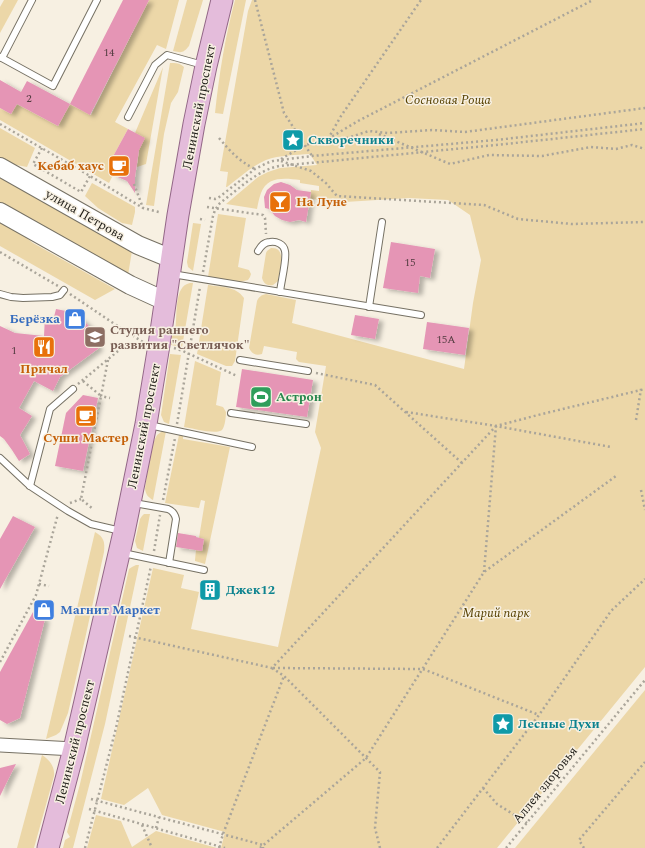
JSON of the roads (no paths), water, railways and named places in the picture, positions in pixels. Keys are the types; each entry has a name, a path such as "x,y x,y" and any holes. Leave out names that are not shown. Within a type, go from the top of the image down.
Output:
{"main road":[{"name":"Ленинский проспект","path":"48,848 74,750 124,532 146,424 170,266 193,131 206,66 222,0"},
{"name":"улица Петрова","path":"0,167 138,245 170,266"},
{"path":"0,212 130,285 165,301"}],"street":[{"path":"0,745 74,750"}],"lane":[{"path":"32,0 1,57 53,86 97,0"},
{"path":"128,116 155,65 167,55 206,66"},
{"path":"369,306 382,222"},
{"path":"258,251 261,246 266,243 274,242 278,243 284,248 285,257 280,292"},
{"path":"170,266 202,279 421,315"},
{"path":"0,294 23,298 52,297 60,295 64,290"},
{"path":"240,360 308,371"},
{"path":"30,486 50,409 73,389"},
{"path":"231,413 306,424"},
{"path":"146,424 252,447"},
{"path":"0,458 30,486 60,506 91,524 124,532"},
{"path":"130,502 171,510 175,516 176,519 169,563"},
{"path":"119,552 204,570"}],"place":[{"name":"Скворечники","path":"293,140"},
{"name":"Кебаб хаус","path":"119,166"},
{"name":"На Луне","path":"280,202"},
{"name":"Берёзка","path":"75,319"},
{"name":"Студия раннего развития \"Светлячок\"","path":"95,337"},
{"name":"Причал","path":"44,347"},
{"name":"Астрон","path":"261,397"},
{"name":"Суши Мастер","path":"86,416"},
{"name":"Джек12","path":"210,590"},
{"name":"Магнит Маркет","path":"44,610"},
{"name":"Лесные Духи","path":"503,724"}],"park label":[{"name":"Сосновая Роща","path":"448,100"},
{"name":"Марий парк","path":"496,613"}]}
